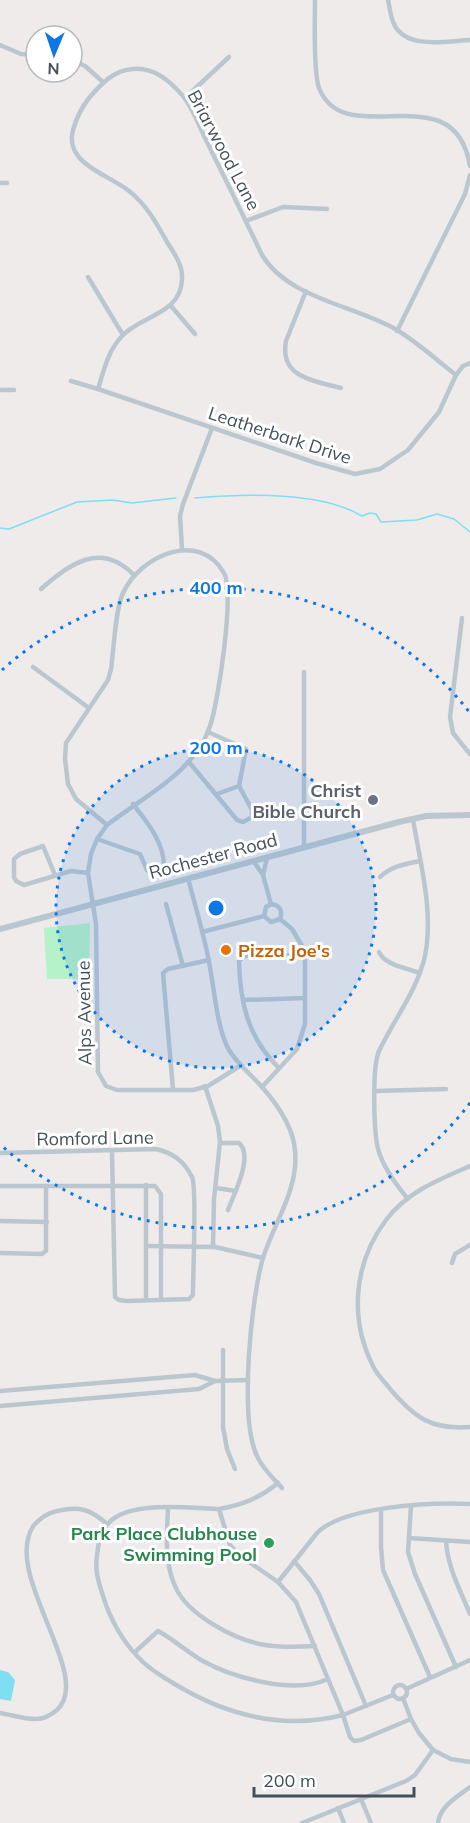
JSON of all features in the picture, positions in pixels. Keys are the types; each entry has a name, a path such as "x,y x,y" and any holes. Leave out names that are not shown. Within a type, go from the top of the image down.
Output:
{"street":[{"path":"315,0 317,81 327,101 337,110 348,115 422,116 438,120 451,129 461,141 470,166"},
{"path":"388,0 393,22 404,36 424,41 470,40"},
{"path":"0,45 24,54"},
{"path":"185,98 229,57"},
{"path":"84,66 103,82"},
{"name":"Briarwood Lane","path":"171,306 179,294 182,273 156,222 137,197 82,162 73,150 72,136 86,102 103,82 126,69 144,69 163,77 185,98 270,268 282,278 306,291 355,310 398,331 456,375"},
{"path":"398,331 465,194 470,175"},
{"path":"0,183 7,183"},
{"path":"246,221 283,207 327,209"},
{"path":"88,277 123,335"},
{"path":"306,291 286,341 288,364 302,377 341,388"},
{"path":"98,388 109,354 123,335 171,306 195,334"},
{"name":"Leatherbark Drive","path":"71,381 355,474 380,469 408,450 439,412 456,375 463,366 470,363"},
{"path":"0,390 14,390"},
{"path":"182,549 180,516 212,428"},
{"path":"94,905 88,873 91,854 106,825 189,762 208,732 220,676 229,593 224,573 207,556 182,549 152,560 134,574 120,599 108,680 66,743 65,771 68,784 76,799 106,825"},
{"path":"41,588 65,568 80,560 91,558 112,561 134,574"},
{"path":"462,618 450,717 453,733 470,754"},
{"path":"33,667 89,708"},
{"path":"304,672 304,848"},
{"path":"189,762 237,820 243,822 252,817 239,786 246,749 208,732"},
{"path":"217,794 239,786"},
{"path":"97,839 140,854 147,870 164,866 161,848 154,834 133,804"},
{"name":"Rochester Road","path":"0,929 413,819 470,814"},
{"path":"406,1198 379,1154 375,1129 375,1091 378,1053 420,973 424,956 428,925 413,819"},
{"path":"55,875 43,846 20,854 14,859 14,877 20,884 37,882 77,870 88,873"},
{"path":"263,875 267,858"},
{"path":"380,877 396,866 420,861"},
{"path":"254,862 263,875 271,904"},
{"path":"188,878 209,960 224,1041 240,1066 262,1087 278,1108 290,1128 296,1150 294,1177 263,1258 253,1312 248,1380 252,1442 257,1456 280,1485 258,1498 219,1509 133,1511 114,1518 107,1524 98,1543 97,1577 111,1616 123,1638 143,1663 205,1701 225,1710 251,1717 302,1721 343,1715 393,1695"},
{"path":"166,904 183,966"},
{"path":"264,916 264,911 271,904"},
{"path":"271,904 281,909 280,919"},
{"name":"Alps Avenue","path":"94,905 97,1051 99,1077 106,1086 117,1090 193,1090 205,1086 240,1066"},
{"path":"202,932 264,916"},
{"path":"264,916 271,922 280,919"},
{"path":"262,1087 297,1048 305,1024 305,951 292,929 280,919"},
{"path":"279,1068 267,1057 254,1036 243,1000 239,961 244,956 261,953 287,956 305,951"},
{"path":"378,952 387,962 420,973"},
{"path":"173,1089 163,973 168,969 209,960"},
{"path":"243,1000 305,998"},
{"path":"205,1086 218,1125 220,1143 213,1247"},
{"path":"375,1091 446,1089"},
{"path":"220,1143 239,1143 244,1149 242,1175 228,1210"},
{"name":"Romford Lane","path":"0,1153 125,1149 156,1149 169,1152 184,1164 193,1179 193,1295 189,1299 119,1300 115,1296 112,1186"},
{"path":"112,1151 112,1186"},
{"path":"470,1166 406,1198 386,1221 370,1248 359,1281 358,1310 361,1335 375,1369 398,1398 421,1419 445,1427 470,1427"},
{"path":"146,1185 146,1299"},
{"path":"0,1186 155,1186 161,1194 161,1299"},
{"path":"0,1253 45,1252 47,1247 46,1186"},
{"path":"216,1188 236,1191"},
{"path":"0,1221 47,1222"},
{"path":"452,1263 455,1254 470,1245"},
{"path":"147,1246 213,1247 231,1249 263,1258"},
{"path":"223,1350 223,1427 227,1449 235,1469"},
{"path":"0,1406 121,1396 189,1383 195,1375 215,1381 248,1380"},
{"path":"0,1391 120,1382 189,1383 207,1387 215,1381"},
{"path":"120,1382 121,1396"},
{"path":"52,1387 54,1401"},
{"path":"278,1582 324,1527 350,1516 411,1506 470,1504"},
{"path":"411,1506 408,1552 415,1574 456,1666"},
{"path":"0,1713 37,1719 52,1714 66,1697 61,1666 30,1586 23,1561 23,1550 30,1530 46,1514 66,1509 81,1508 93,1512 107,1524"},
{"path":"168,1509 169,1565 175,1587 197,1614 244,1640 262,1645 287,1648 315,1646"},
{"path":"219,1509 230,1545 239,1555 278,1582 296,1602 350,1737 354,1741 362,1740 409,1720"},
{"path":"381,1510 383,1570 430,1677"},
{"path":"409,1539 470,1542"},
{"path":"446,1540 453,1573 470,1614"},
{"path":"294,1561 319,1594 366,1706"},
{"path":"135,1653 158,1631 202,1660 242,1677 290,1685 311,1685 328,1679"},
{"path":"406,1689 470,1660"},
{"path":"393,1695 393,1688 397,1685 404,1686 406,1689"},
{"path":"406,1689 404,1698 409,1720 418,1733 433,1750 451,1759 470,1762"},
{"path":"393,1695 399,1699 404,1698"},
{"path":"302,1823 313,1821 338,1808 406,1781 415,1775 433,1750"},
{"path":"438,1823 439,1815 447,1805 469,1790"},
{"path":"361,1799 371,1823"},
{"path":"338,1808 344,1823"}],"green space":[{"path":"90,923 89,979 47,979 44,928"}],"water":[{"path":"0,1670 8,1672 15,1680 11,1701 0,1699"}],"waterway":[{"path":"195,498 257,495 303,498 345,508 362,516 370,513 376,514 381,522 417,520 437,514 454,519 470,532"},
{"path":"0,528 9,529 77,502 113,500 132,503 176,498"}],"place":[{"name":"Christ Bible Church","path":"373,800"},
{"name":"Pizza Joe's","path":"226,950"},
{"name":"Park Place Clubhouse Swimming Pool","path":"269,1543"}]}
